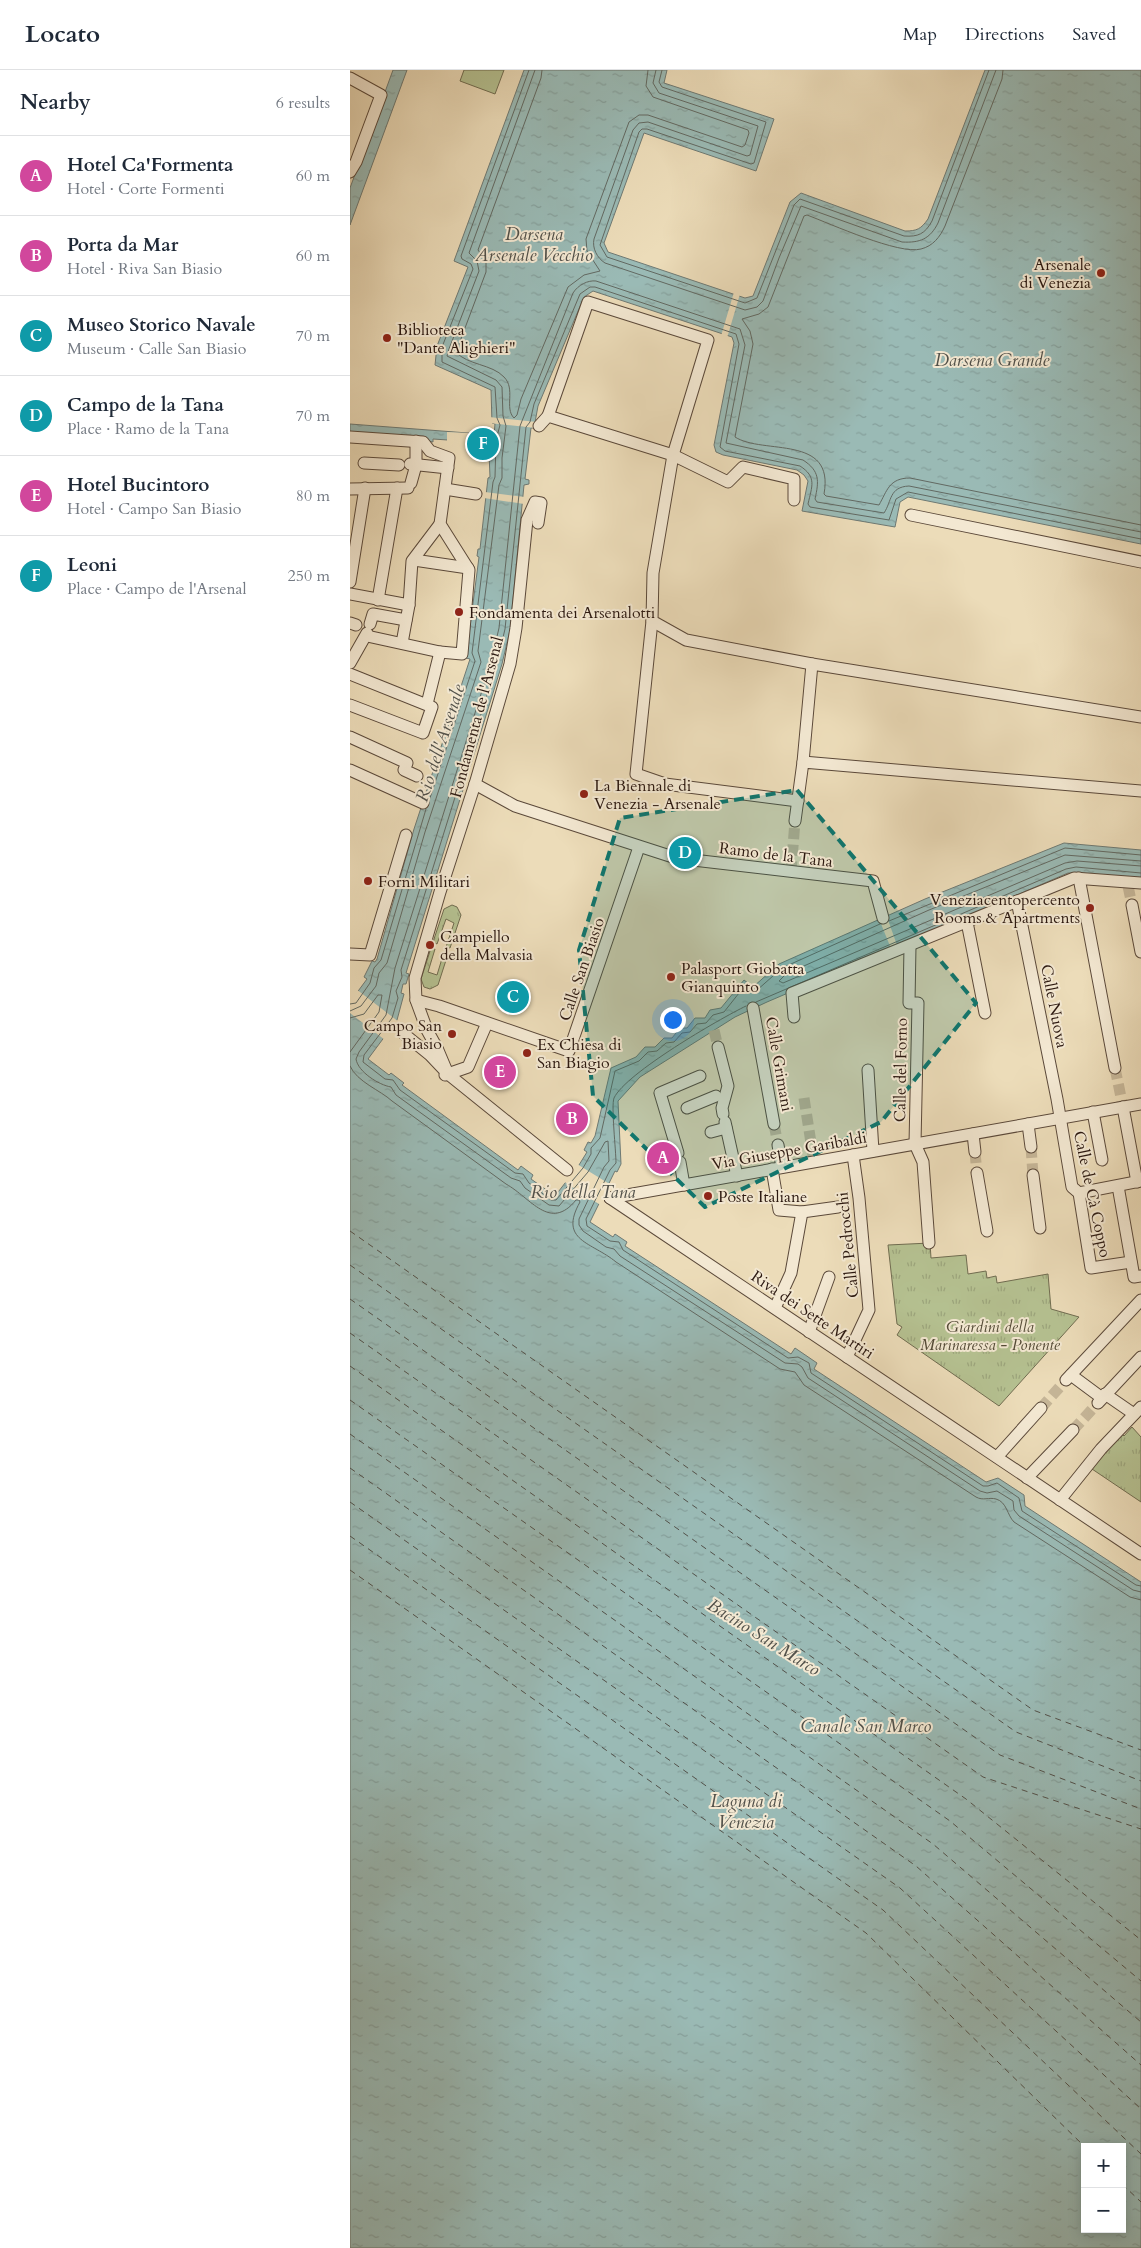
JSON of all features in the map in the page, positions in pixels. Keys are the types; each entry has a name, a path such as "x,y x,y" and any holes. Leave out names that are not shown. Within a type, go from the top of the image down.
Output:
{"street":[{"path":"350,78 381,95 356,162 350,172"},
{"path":"539,426 548,416 588,302 708,340 673,455 652,573 652,621 636,774 665,784 798,801"},
{"path":"548,416 673,455 728,482 743,467 794,479 794,500"},
{"path":"350,438 414,440 423,442 430,451 451,459"},
{"path":"378,600 406,486 414,440"},
{"path":"364,463 409,465 451,459"},
{"path":"402,643 414,560 440,524 451,459"},
{"path":"350,489 406,486"},
{"path":"350,582 365,488"},
{"path":"445,489 476,494"},
{"path":"911,515 1141,562"},
{"name":"Fondamenta de l'Arsenal","path":"416,998 415,978 510,664 535,520"},
{"path":"368,631 402,643 462,654 469,569 440,524"},
{"path":"414,560 469,569"},
{"path":"350,594 409,605"},
{"path":"352,657 368,631 372,614 406,620"},
{"path":"652,621 686,640 812,664 1141,717"},
{"path":"427,704 443,652"},
{"path":"795,821 803,762 812,664"},
{"path":"350,674 432,707 423,733 352,709"},
{"path":"350,737 407,763 404,770 417,776"},
{"path":"803,762 1141,791"},
{"path":"350,770 423,803"},
{"path":"475,784 515,806 639,847"},
{"path":"350,954 371,957 406,835"},
{"name":"Ramo de la Tana","path":"639,847 676,858 874,881 883,918"},
{"name":"Calle San Biasio","path":"489,1024 569,1051 639,847"},
{"path":"794,1012 792,993 968,924 1017,900 1074,878 1127,884 1141,882"},
{"path":"1079,878 1115,1068"},
{"name":"Calle Nuova","path":"1017,900 1061,1118"},
{"path":"1132,905 1141,952"},
{"path":"968,924 985,1013"},
{"name":"Calle del Forno","path":"910,946 909,1003 918,1003 915,1144"},
{"path":"416,998 455,1009 489,1024 468,1067 446,1074"},
{"path":"416,998 427,1030 438,1048 446,1074"},
{"name":"Calle Grimani","path":"753,1008 774,1124"},
{"path":"404,1034 430,1055 446,1074 567,1170"},
{"path":"718,1047 728,1086 722,1108 737,1176"},
{"path":"868,1070 873,1151"},
{"path":"684,1185 679,1158 660,1093 700,1076"},
{"path":"687,1108 716,1096"},
{"name":"Via Giuseppe Garibaldi","path":"610,1198 1141,1104"},
{"path":"1079,1193 1099,1186 1118,1186 1139,1182 1123,1107"},
{"path":"1093,1112 1102,1160"},
{"name":"Calle de Cà Coppo","path":"1061,1118 1072,1187 1079,1193 1091,1268 1131,1262"},
{"path":"710,1132 725,1121"},
{"path":"1028,1124 1031,1147"},
{"path":"973,1134 975,1152"},
{"path":"915,1144 923,1162 929,1242"},
{"path":"778,1145 779,1210 802,1212 838,1206"},
{"name":"Calle Pedrocchi","path":"847,1357 869,1310 859,1198 853,1155"},
{"path":"1033,1175 1040,1228"},
{"path":"975,1179 987,1230"},
{"path":"1118,1186 1134,1277 1141,1276"},
{"name":"Riva dei Sette Martiri","path":"610,1198 1141,1554"},
{"path":"774,1308 791,1274 802,1212"},
{"path":"809,1332 829,1277"},
{"path":"1060,1500 1101,1449 1138,1410 1102,1398 1068,1378 1141,1300"},
{"path":"1102,1398 1141,1357"},
{"path":"997,1457 1041,1408"},
{"path":"1027,1478 1073,1430"}],"highlighted area":[{"path":"797,790 890,903 976,1003 881,1122 705,1207 593,1096 579,950 620,818"}],"green space":[{"path":"464,70 504,70 495,94 460,81"},
{"path":"452,905 457,907 461,915 450,948 446,947 454,923 446,919 437,944 433,942 444,909"},
{"path":"431,948 435,949 428,972 437,975 444,952 448,954 438,985 430,989 424,987 421,979"},
{"name":"Giardini della Marinaressa - Ponente","path":"930,1243 931,1258 966,1255 968,1274 986,1271 987,1278 996,1276 997,1283 1048,1274 1051,1309 1079,1317 999,1406 897,1335 902,1327 897,1324 888,1245"},
{"path":"1132,1427 1141,1437 1141,1502 1092,1469 1121,1433 1124,1436"}],"water":[{"path":"393,70 407,70 350,225 350,188"},
{"name":"Laguna di Venezia","path":"524,70 667,70 664,83 774,119 756,171 644,133 604,243 608,252 745,298 753,296 790,202 801,193 905,231 916,230 923,225 928,219 985,70 1141,70 1141,544 908,497 900,502 895,527 802,511 808,481 797,470 716,452 714,445 734,343 732,337 593,291 584,297 538,406 534,428 531,428 525,479 529,480 529,484 524,485 510,630 502,664 406,973 409,974 406,984 403,984 401,993 404,994 397,1020 368,1059 389,1075 391,1073 404,1083 402,1085 518,1170 521,1166 533,1175 531,1179 555,1196 579,1165 587,1152 584,1150 588,1142 591,1143 595,1136 611,1068 636,1057 645,1047 655,1047 664,1038 672,1038 680,1028 687,1028 695,1018 705,1018 710,1010 721,1008 744,980 753,987 779,964 925,899 1064,843 1141,850 1141,878 1068,873 735,1017 640,1077 618,1101 621,1164 617,1172 615,1171 590,1222 613,1237 615,1234 627,1242 625,1246 791,1354 795,1348 817,1363 814,1369 986,1482 998,1478 1024,1495 1025,1506 1141,1582 1141,2248 350,2248 350,1002 367,979 364,977 372,961 375,962 377,959 414,829 470,659 466,658 479,557 477,556 478,549 480,549 488,478 490,477 489,453 492,452 492,443 433,439 433,442 428,441 428,439 350,435 350,424 494,435 495,424 492,423 491,390 435,365 437,346 468,267 454,261"}],"pier":[{"path":"734,292 740,294 727,338 721,336"},
{"path":"489,417 537,422 536,428 489,423"},
{"path":"447,432 468,433 467,444 447,442"},
{"path":"485,492 525,497 524,504 484,498"},
{"path":"887,917 898,948 892,951 879,919"},
{"path":"356,989 399,1022 385,1040 350,1013 350,998"},
{"path":"577,1164 611,1185 602,1206 563,1181"}],"ferry route":[{"path":"350,1231 1033,1710 1141,1750"},
{"path":"350,1265 1016,1732 1141,1781"},
{"path":"350,1299 1000,1755 1141,1809"},
{"path":"350,1333 983,1777 1141,1829"},
{"path":"350,1366 966,1799 1141,1940"},
{"path":"350,1400 950,1821 1141,1981"},
{"path":"350,1434 933,1844 1141,2022"},
{"path":"350,1468 916,1866 1141,2065"},
{"path":"350,1502 900,1888 1141,2109"},
{"path":"350,1536 883,1910 1141,2154"},
{"path":"350,1570 866,1933 1081,2143"},
{"path":"1126,2188 1141,2202"}],"tunnel":[{"path":"791,872 795,821"},
{"path":"1128,886 1132,905"},
{"path":"714,1030 718,1047"},
{"path":"1115,1068 1123,1107"},
{"path":"804,1098 814,1162"},
{"path":"774,1124 778,1145"},
{"path":"1031,1147 1033,1175"},
{"path":"975,1152 977,1173"},
{"path":"1041,1408 1066,1380"},
{"path":"1073,1430 1098,1403"}],"place":[{"name":"Arsenale di Venezia","path":"1101,273"},
{"name":"Biblioteca \"Dante Alighieri\"","path":"387,338"},
{"name":"Leoni","path":"483,444"},
{"name":"Fondamenta dei Arsenalotti","path":"459,612"},
{"name":"La Biennale di Venezia - Arsenale","path":"584,794"},
{"name":"Campo de la Tana","path":"685,853"},
{"name":"Forni Militari","path":"368,881"},
{"name":"Veneziacentopercento Rooms & Apartments","path":"1090,908"},
{"name":"Campiello della Malvasia","path":"430,945"},
{"name":"Palasport Giobatta Gianquinto","path":"671,977"},
{"name":"Museo Storico Navale","path":"513,997"},
{"name":"Campo San Biasio","path":"452,1034"},
{"name":"Ex Chiesa di San Biagio","path":"527,1053"},
{"name":"Hotel Bucintoro","path":"500,1072"},
{"name":"Porta da Mar","path":"572,1119"},
{"name":"Hotel Ca'Formenta","path":"663,1158"},
{"name":"Poste Italiane","path":"708,1196"}],"water label":[{"name":"Darsena Arsenale Vecchio","path":"534,244"},
{"name":"Darsena Grande","path":"992,360"},
{"name":"Rio dell'Arsenale","path":"440,743"},
{"name":"Rio della Tana","path":"583,1192"},
{"name":"Bacino San Marco","path":"764,1637"},
{"name":"Canale San Marco","path":"866,1726"}]}
